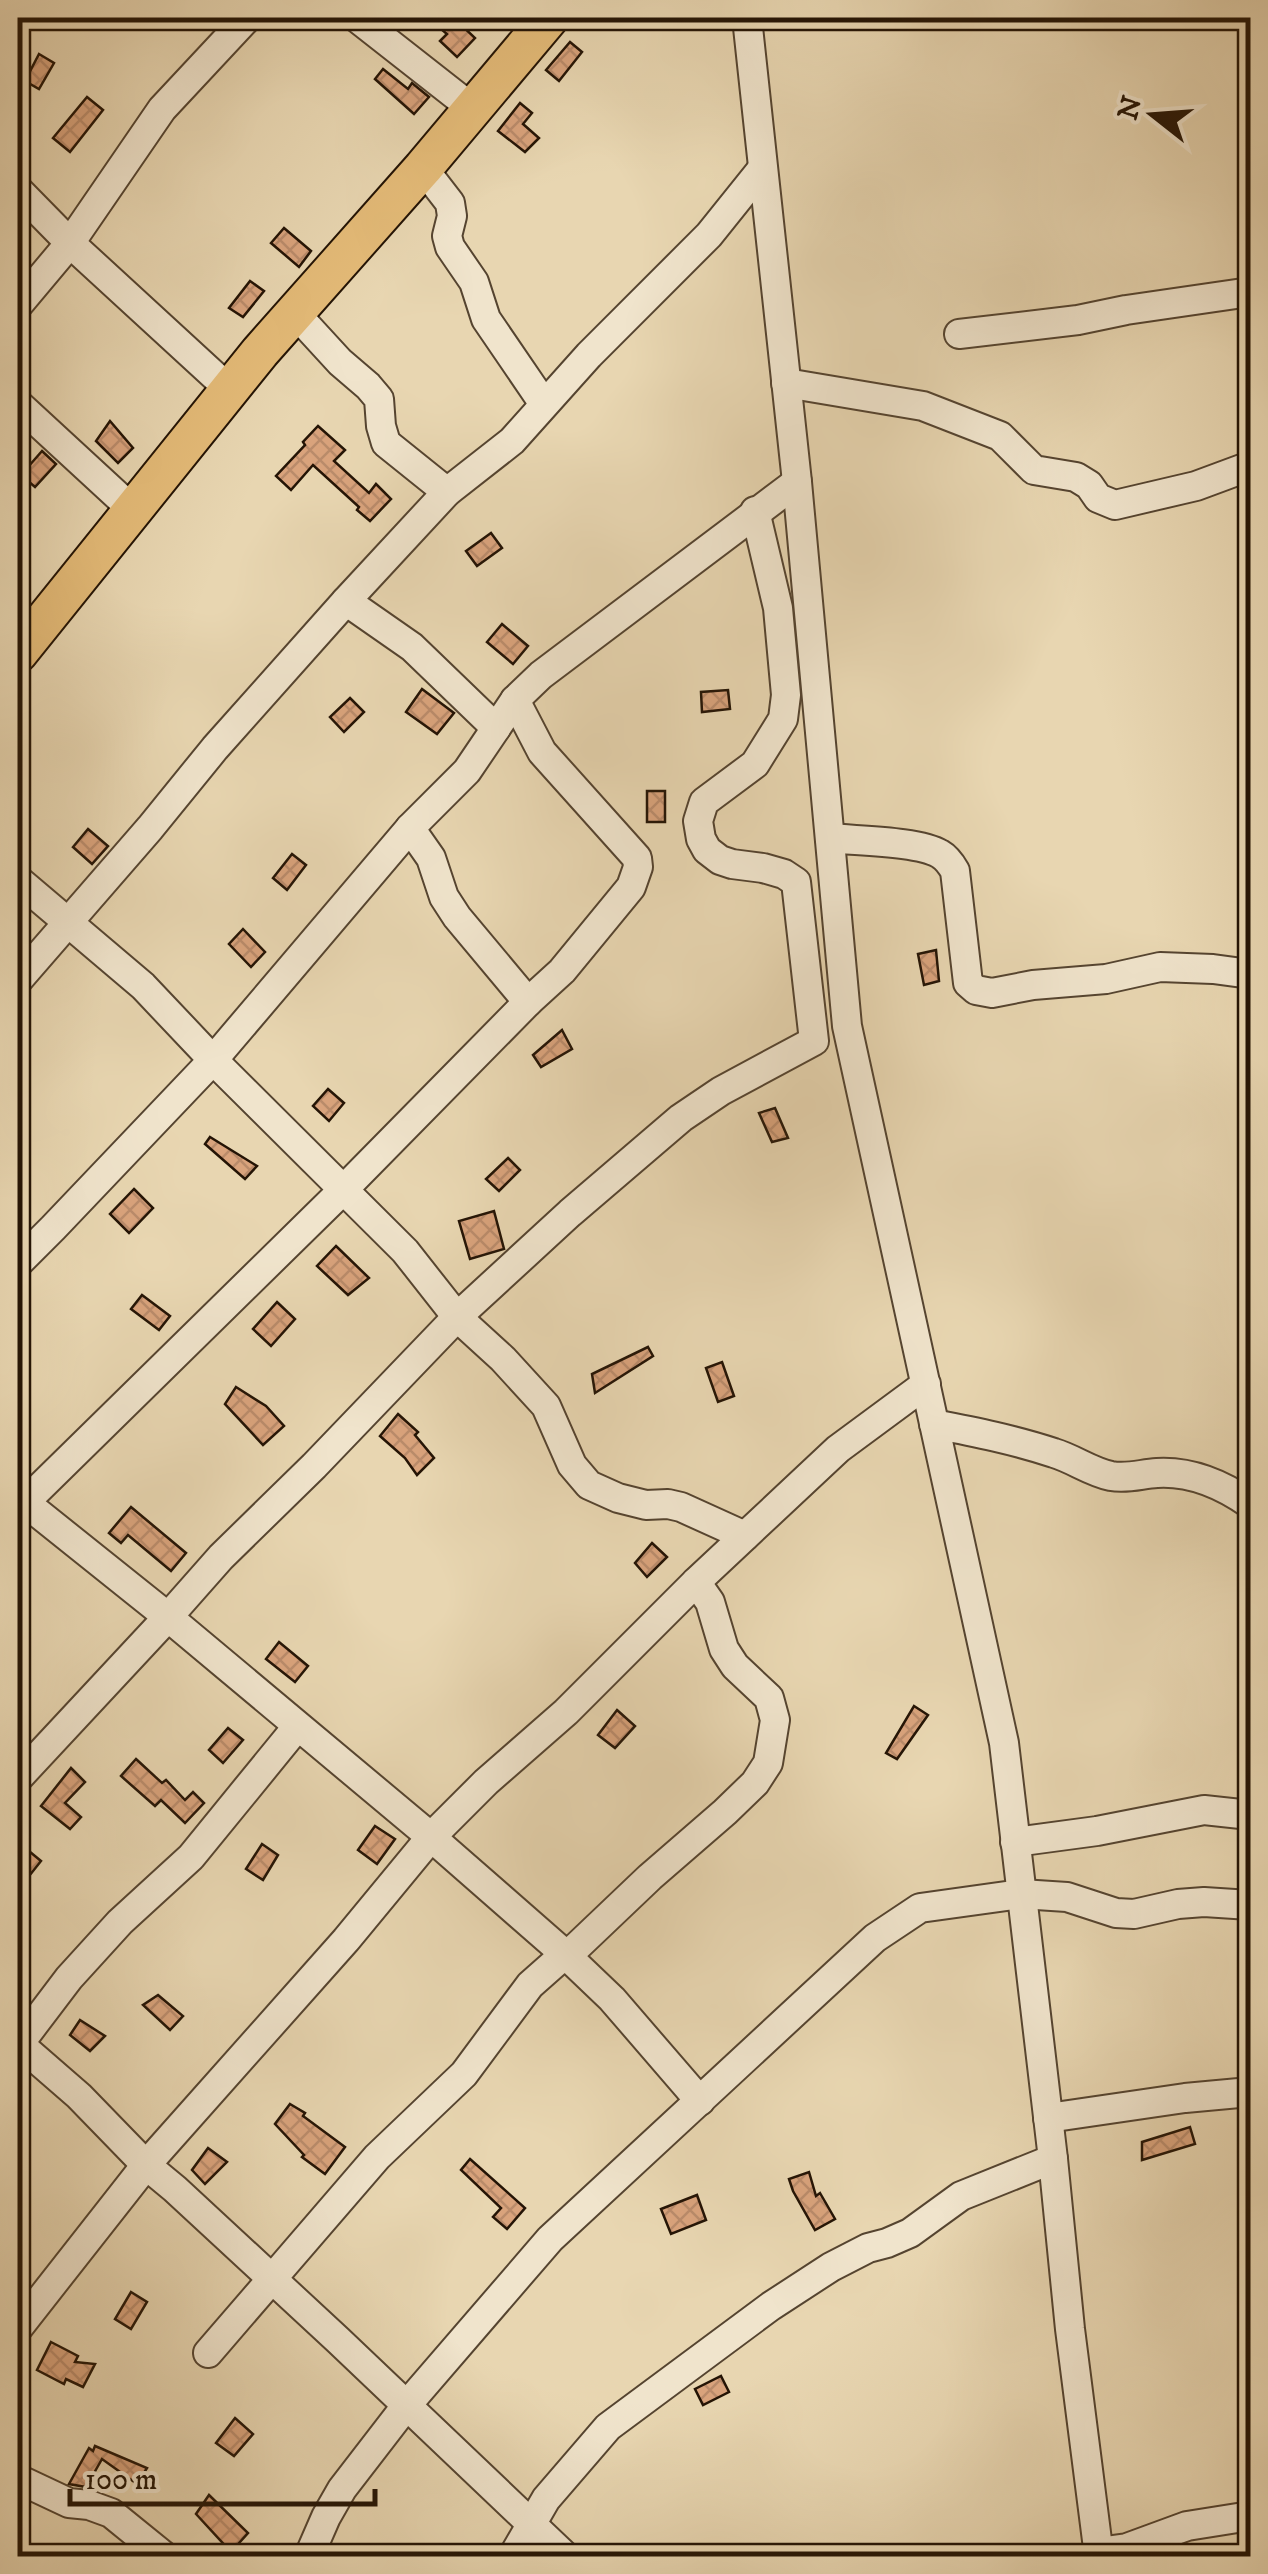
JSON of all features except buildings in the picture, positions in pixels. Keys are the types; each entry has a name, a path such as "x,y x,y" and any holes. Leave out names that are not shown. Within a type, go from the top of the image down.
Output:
{"main road":[{"path":"18,653 230,390 549,18"}],"street":[{"path":"18,305 70,243 162,108 247,18"},
{"path":"358,18 473,109"},
{"path":"747,18 847,1026 1004,1744 1097,2555 1187,2526 1250,2516"},
{"path":"423,168 450,202 450,247 474,282 486,319 544,404"},
{"path":"18,980 214,748 446,492 512,441 589,355 709,235 762,169"},
{"path":"18,190 230,390"},
{"path":"959,334 1078,320 1250,292"},
{"path":"296,313 378,399 386,443 446,492"},
{"path":"786,384 922,406 1000,436 1034,470 1076,477 1098,498 1115,504 1196,486 1250,466"},
{"path":"18,404 133,510"},
{"path":"18,1263 214,1060 410,828 467,772 515,700 541,675 796,482"},
{"path":"755,512 778,608 786,695 783,719 755,764 704,802 698,821 706,850 720,860 784,874 796,882 814,1042"},
{"path":"346,602 412,647 496,728"},
{"path":"515,700 542,752 637,858 632,887 562,970 343,1190 20,1503 168,1617 568,1956 612,1999 700,2101"},
{"path":"410,828 431,858 444,897 456,917 528,1002"},
{"path":"830,838 936,851 948,860 955,871 968,983 976,990 992,993 1033,984 1106,979 1160,967 1250,974"},
{"path":"18,880 143,986 405,1251 457,1317 546,1406 572,1465 589,1485 646,1505 682,1508 745,1536"},
{"path":"18,1778 221,1556 457,1317 570,1213 681,1118 721,1090 847,1026"},
{"path":"18,2328 146,2165 346,1940 430,1837 838,1449 926,1384"},
{"path":"934,1424 1013,1439 1110,1476 1188,1475 1218,1485 1250,1504"},
{"path":"208,2353 377,2157 464,2074 530,1985 568,1956 725,1812 755,1783 768,1763 775,1720 768,1698 735,1666 724,1649 701,1577 707,1551 682,1508"},
{"path":"296,1727 191,1857 120,1922 69,1978 18,2044 79,2096 146,2165 565,2556"},
{"path":"1015,1842 1097,1832 1204,1810 1250,1816"},
{"path":"309,2556 342,2488 406,2406 550,2240 875,1938 920,1908 1021,1894 1067,1897 1116,1913 1134,1914 1178,1904 1250,1905"},
{"path":"1048,2118 1250,2092"},
{"path":"513,2556 546,2499 608,2427 771,2306 831,2267 910,2233 961,2196 1052,2158"},
{"path":"18,2479 69,2504 89,2505 111,2513 164,2556"}]}
